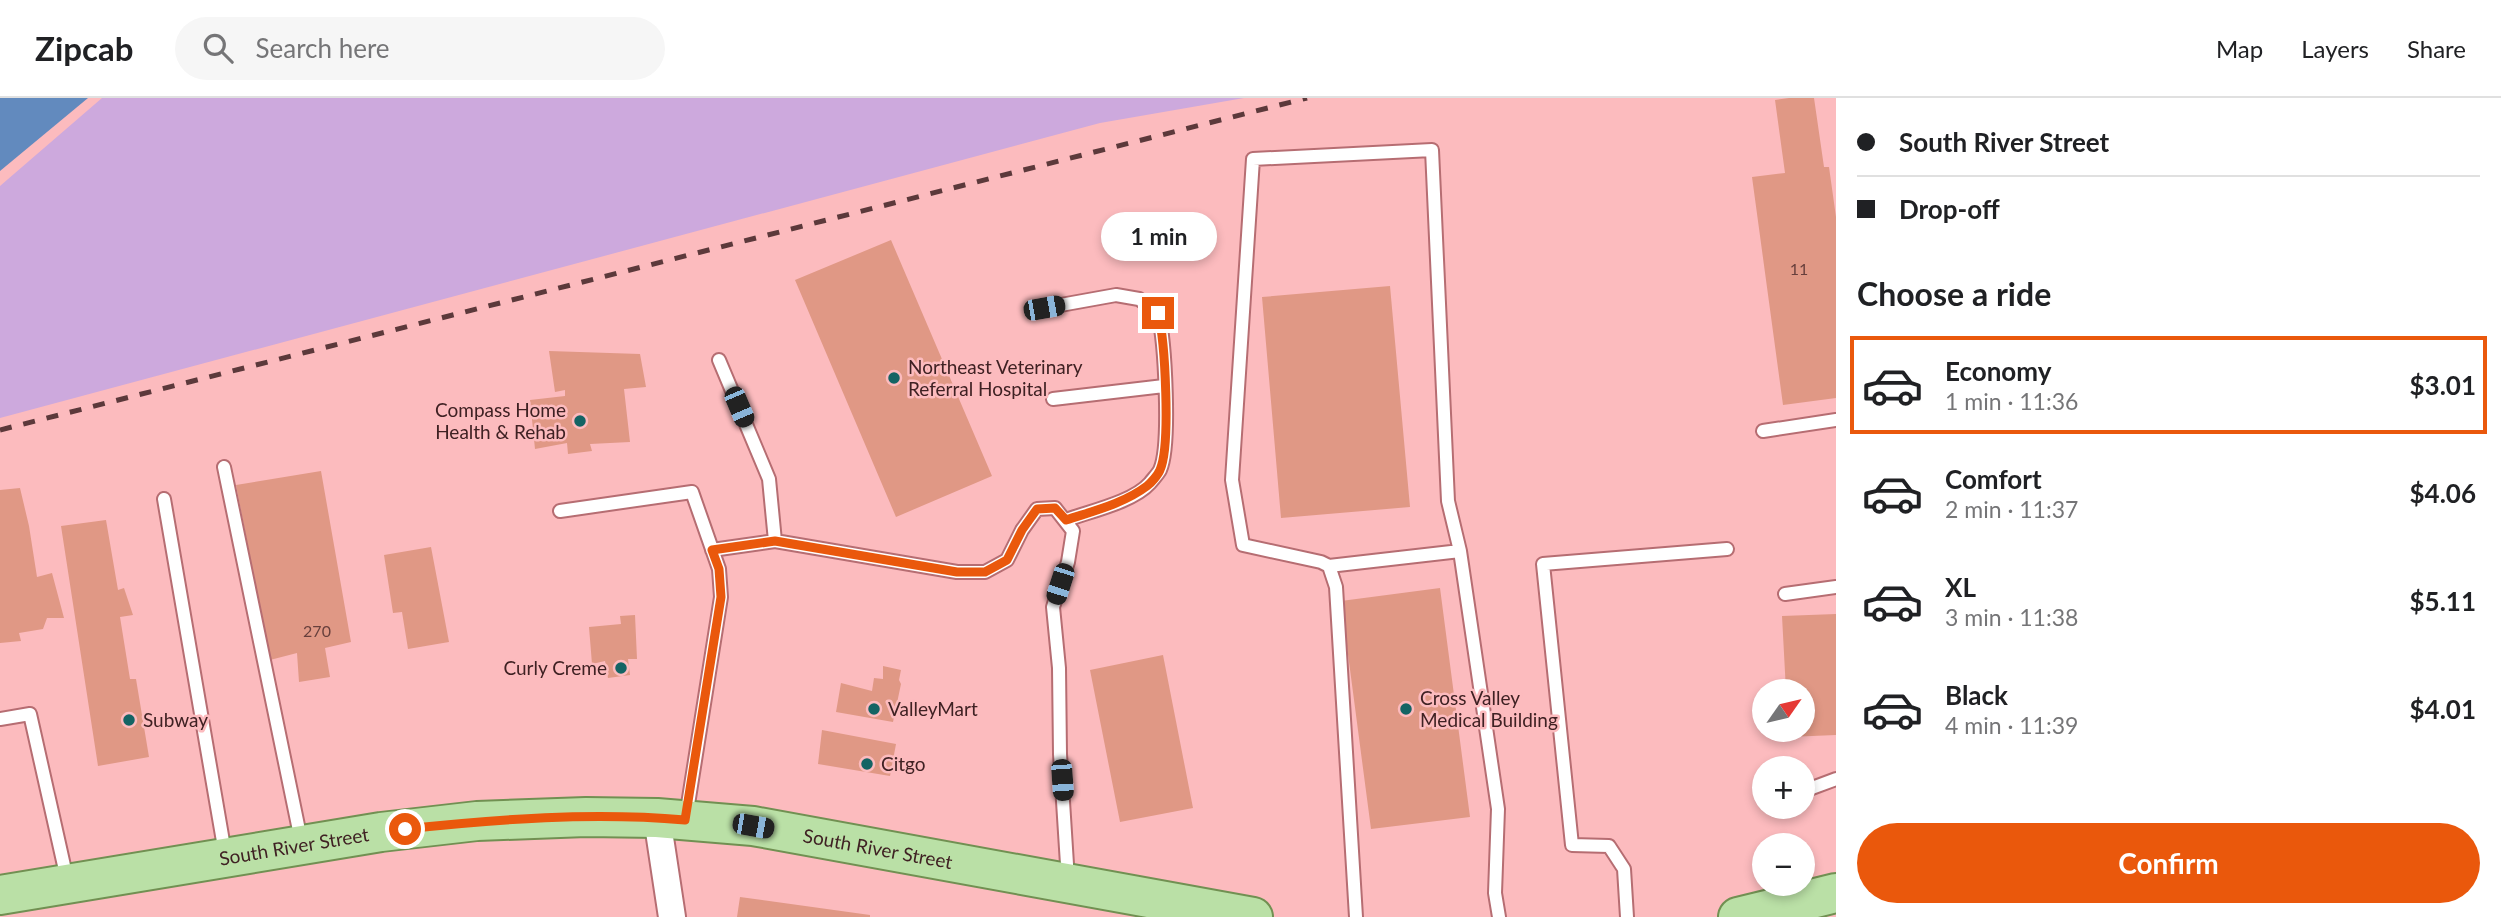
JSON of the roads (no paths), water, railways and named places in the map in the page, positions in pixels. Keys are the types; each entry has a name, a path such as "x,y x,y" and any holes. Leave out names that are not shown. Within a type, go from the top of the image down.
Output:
{"main road":[{"name":"South River Street","path":"0,895 381,832 477,821 586,817 671,819 753,826 1253,917"},
{"path":"1738,917 1836,893"}],"street":[{"path":"671,819 672,917"}],"lane":[{"path":"1460,551 1329,566 1243,545 1232,480 1253,159 1432,150 1448,501 1460,551 1498,809 1495,893 1499,917"},
{"path":"1044,308 1116,295 1139,299 1158,313 1163,332 1166,443 1160,470 1149,485 1122,501 1066,520"},
{"path":"719,360 769,479 775,541"},
{"path":"1053,399 1164,386"},
{"path":"1763,430 1836,420"},
{"path":"224,467 302,844"},
{"path":"560,511 692,492 719,569 721,597 671,819"},
{"path":"164,499 226,856"},
{"path":"712,550 775,541 957,572 985,572 1007,560 1022,530 1037,509 1055,508 1073,531 1068,562 1053,607 1059,668 1060,754 1068,883"},
{"path":"1627,917 1624,869 1609,846 1572,845 1543,564 1727,550"},
{"path":"1329,566 1336,587 1356,917"},
{"path":"1785,594 1836,587"},
{"path":"0,719 30,714 68,883"},
{"path":"1815,788 1836,779"}],"water":[{"path":"0,98 88,98 0,171"}],"railway":[{"path":"0,430 1307,98"}],"place":[{"name":"Northeast Veterinary Referral Hospital","path":"894,378"},
{"name":"Compass Home Health & Rehab","path":"580,421"},
{"name":"Curly Creme","path":"621,668"},
{"name":"ValleyMart","path":"874,709"},
{"name":"Cross Valley Medical Building","path":"1406,709"},
{"name":"Subway","path":"129,720"},
{"name":"Citgo","path":"867,764"}]}
